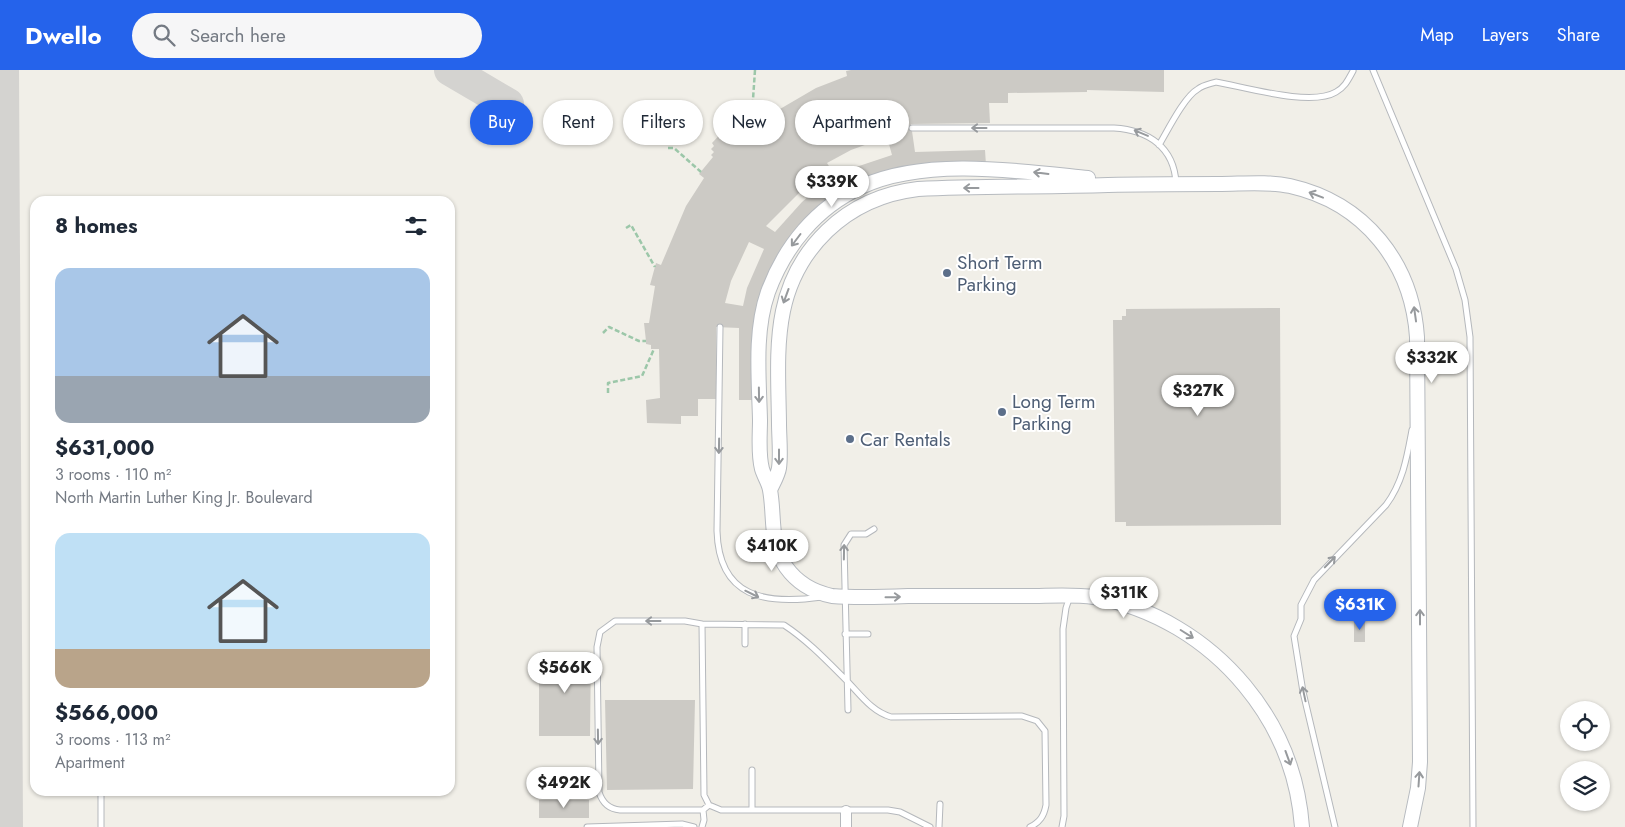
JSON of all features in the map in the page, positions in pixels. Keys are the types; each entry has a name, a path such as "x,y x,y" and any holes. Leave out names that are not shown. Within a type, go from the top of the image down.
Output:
{"street":[{"path":"1159,184 1030,171 916,172 887,177 863,186 824,211 801,234 777,269 767,294 763,315 758,353 760,438 762,468 770,490 774,539 786,567 807,588 838,596 1070,596 1106,600 1147,612 1186,632 1226,665 1264,710 1279,736 1294,776 1302,827"},
{"path":"770,490 779,469 778,335 783,303 794,275 808,254 834,224 864,205 885,196 909,190 1125,184 1268,183 1291,186 1323,198 1358,219 1386,248 1402,272 1410,293 1417,332 1420,762 1418,788 1410,827"},
{"path":"846,811 846,827"}],"lane":[{"path":"1373,70 1456,269 1465,300 1470,337 1473,827"},
{"path":"1159,145 1189,96 1196,89 1205,85 1216,82 1288,95 1323,97 1335,93 1346,85 1352,71"},
{"path":"912,128 1127,128 1141,132 1159,145 1173,165 1176,184"},
{"path":"720,327 717,530 720,560 734,581 758,597 783,601 838,596"},
{"path":"1335,827 1303,692 1294,636 1301,619 1302,605 1314,580 1386,505 1399,485 1418,400"},
{"path":"848,710 845,634 838,596 845,541 851,534 866,534 874,529"},
{"path":"1062,827 1064,816 1063,629 1070,596"},
{"path":"709,805 703,810 620,810 612,809 601,798 598,792 597,656 600,632 615,621 685,621 702,624 784,625 846,680 873,709 891,717 1030,717 1038,721 1045,731 1046,805 1045,814 1040,821 1030,827"},
{"path":"702,624 704,796 709,805 720,810 900,812 930,827"},
{"path":"745,624 746,644"},
{"path":"845,634 868,634"},
{"path":"752,770 752,810"},
{"path":"101,796 101,827"},
{"path":"939,827 940,804"},
{"path":"702,827 704,820 703,810"},
{"path":"587,827 682,824 694,827"}],"path":[{"path":"753,100 755,70"},
{"path":"668,148 674,148 701,172"},
{"path":"626,228 631,225 655,267"},
{"path":"604,333 609,327 639,341 646,341"},
{"path":"608,393 608,383 642,376 654,349"}],"building":[{"path":"851,70 1164,70 1164,92 1087,90 1087,92 1008,93 1008,103 989,103 990,123 911,124 915,152 985,150 986,165 934,165 812,212 798,226 776,257 761,291 753,400 739,400 739,328 716,327 716,399 698,399 698,416 681,416 681,424 647,423 646,400 660,398 659,349 651,349 651,345 646,344 644,323 649,323 655,286 650,285 656,263 661,265 686,206 704,178 699,174 713,157 711,155 714,152 711,149 713,145 785,145 785,106 795,100 795,145 865,145 827,163 836,177 853,168 892,155 889,145 909,145 909,100 795,100 816,88 847,76 846,71","holes":["811,181 817,189 802,202 775,232 766,226","749,242 764,249 747,288 743,306 725,303 731,281"]},
{"path":"1280,308 1281,525 1126,526 1126,522 1115,522 1113,320 1122,320 1122,316 1126,316 1126,309"},
{"path":"1354,620 1365,620 1365,642 1354,642"},
{"path":"539,652 591,652 590,736 539,736"},
{"path":"605,700 695,700 693,789 607,790"},
{"path":"539,800 589,800 589,818 539,818"}],"taxiway":[{"path":"3,70 7,827"},
{"path":"450,70 501,100"}],"place":[{"name":"Short Term Parking","path":"947,273"},
{"name":"Long Term Parking","path":"1002,412"},
{"name":"Car Rentals","path":"850,439"}]}
